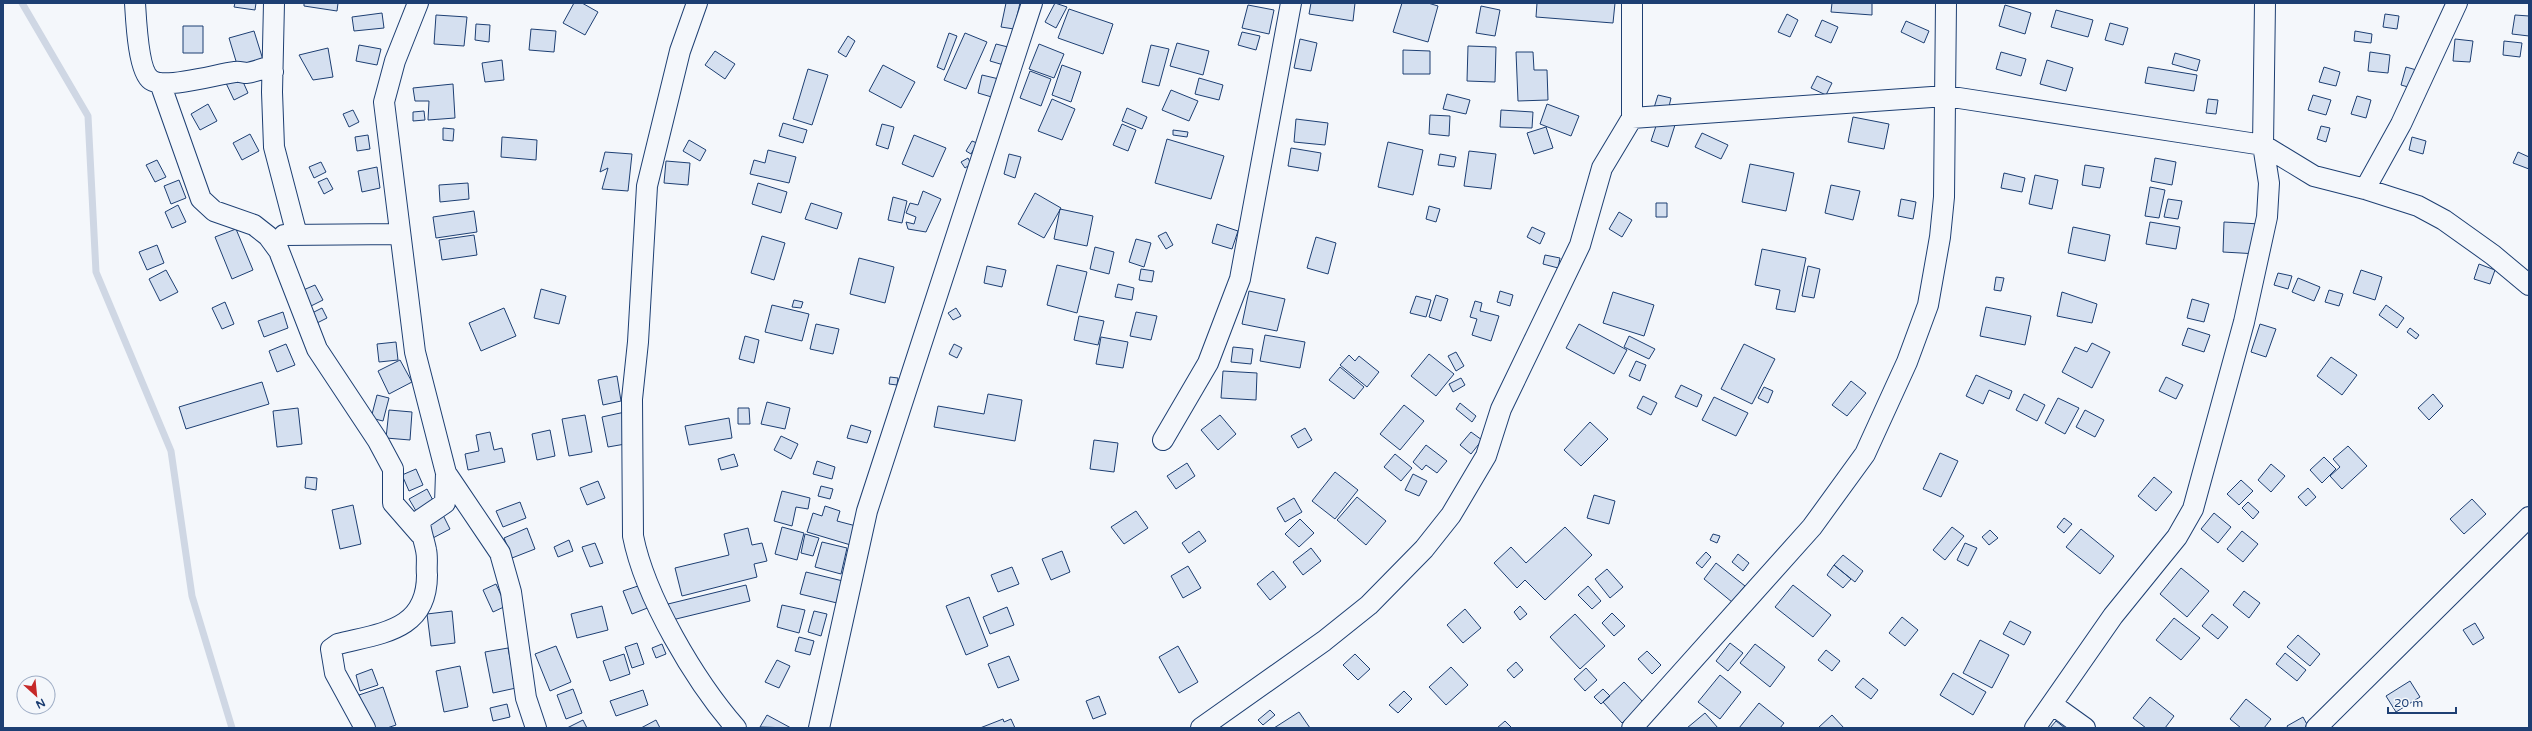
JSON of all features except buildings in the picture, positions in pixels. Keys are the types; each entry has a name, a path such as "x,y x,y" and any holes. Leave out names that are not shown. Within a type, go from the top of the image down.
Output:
{"street":[{"path":"135,3 138,42 145,71 150,80 160,83 198,80 236,72 247,73 265,68 273,72"},
{"path":"274,3 274,147 297,235"},
{"path":"365,728 335,673 331,649 338,644 395,630 407,623 420,609 427,586 426,550 420,534 420,520 446,503 446,472 416,352 399,234 384,102 395,61 418,3"},
{"path":"698,3 680,51 647,186 632,399 633,536 637,558 647,582 679,645 697,676 736,728"},
{"path":"819,728 867,511 1032,3"},
{"path":"1163,440 1208,363 1240,279 1291,3"},
{"path":"1201,728 1324,641 1369,605 1424,549 1452,515 1486,456 1501,409 1580,245 1602,168 1632,118 1632,3"},
{"path":"1632,728 1812,527 1864,454 1907,362 1928,305 1940,237 1944,197 1946,3"},
{"path":"2035,728 2053,705 2113,616 2177,537 2193,508 2244,322 2267,217 2269,183 2263,145 2265,3"},
{"path":"2365,189 2401,124 2457,3"},
{"path":"160,83 201,199 214,211 254,226 268,236 279,251 317,349 378,441 393,469 392,503 420,534"},
{"path":"1632,118 1946,96 2263,145 2314,176 2365,189 2418,206 2444,220 2493,255 2529,285"},
{"path":"268,236 399,234"},
{"path":"446,472 500,553 512,592 526,698 536,728"},
{"path":"2316,728 2529,517"},
{"path":"2053,705 2085,728"}],"waterway":[{"path":"22,3 88,116 96,272 171,451 192,596 232,728"}]}
